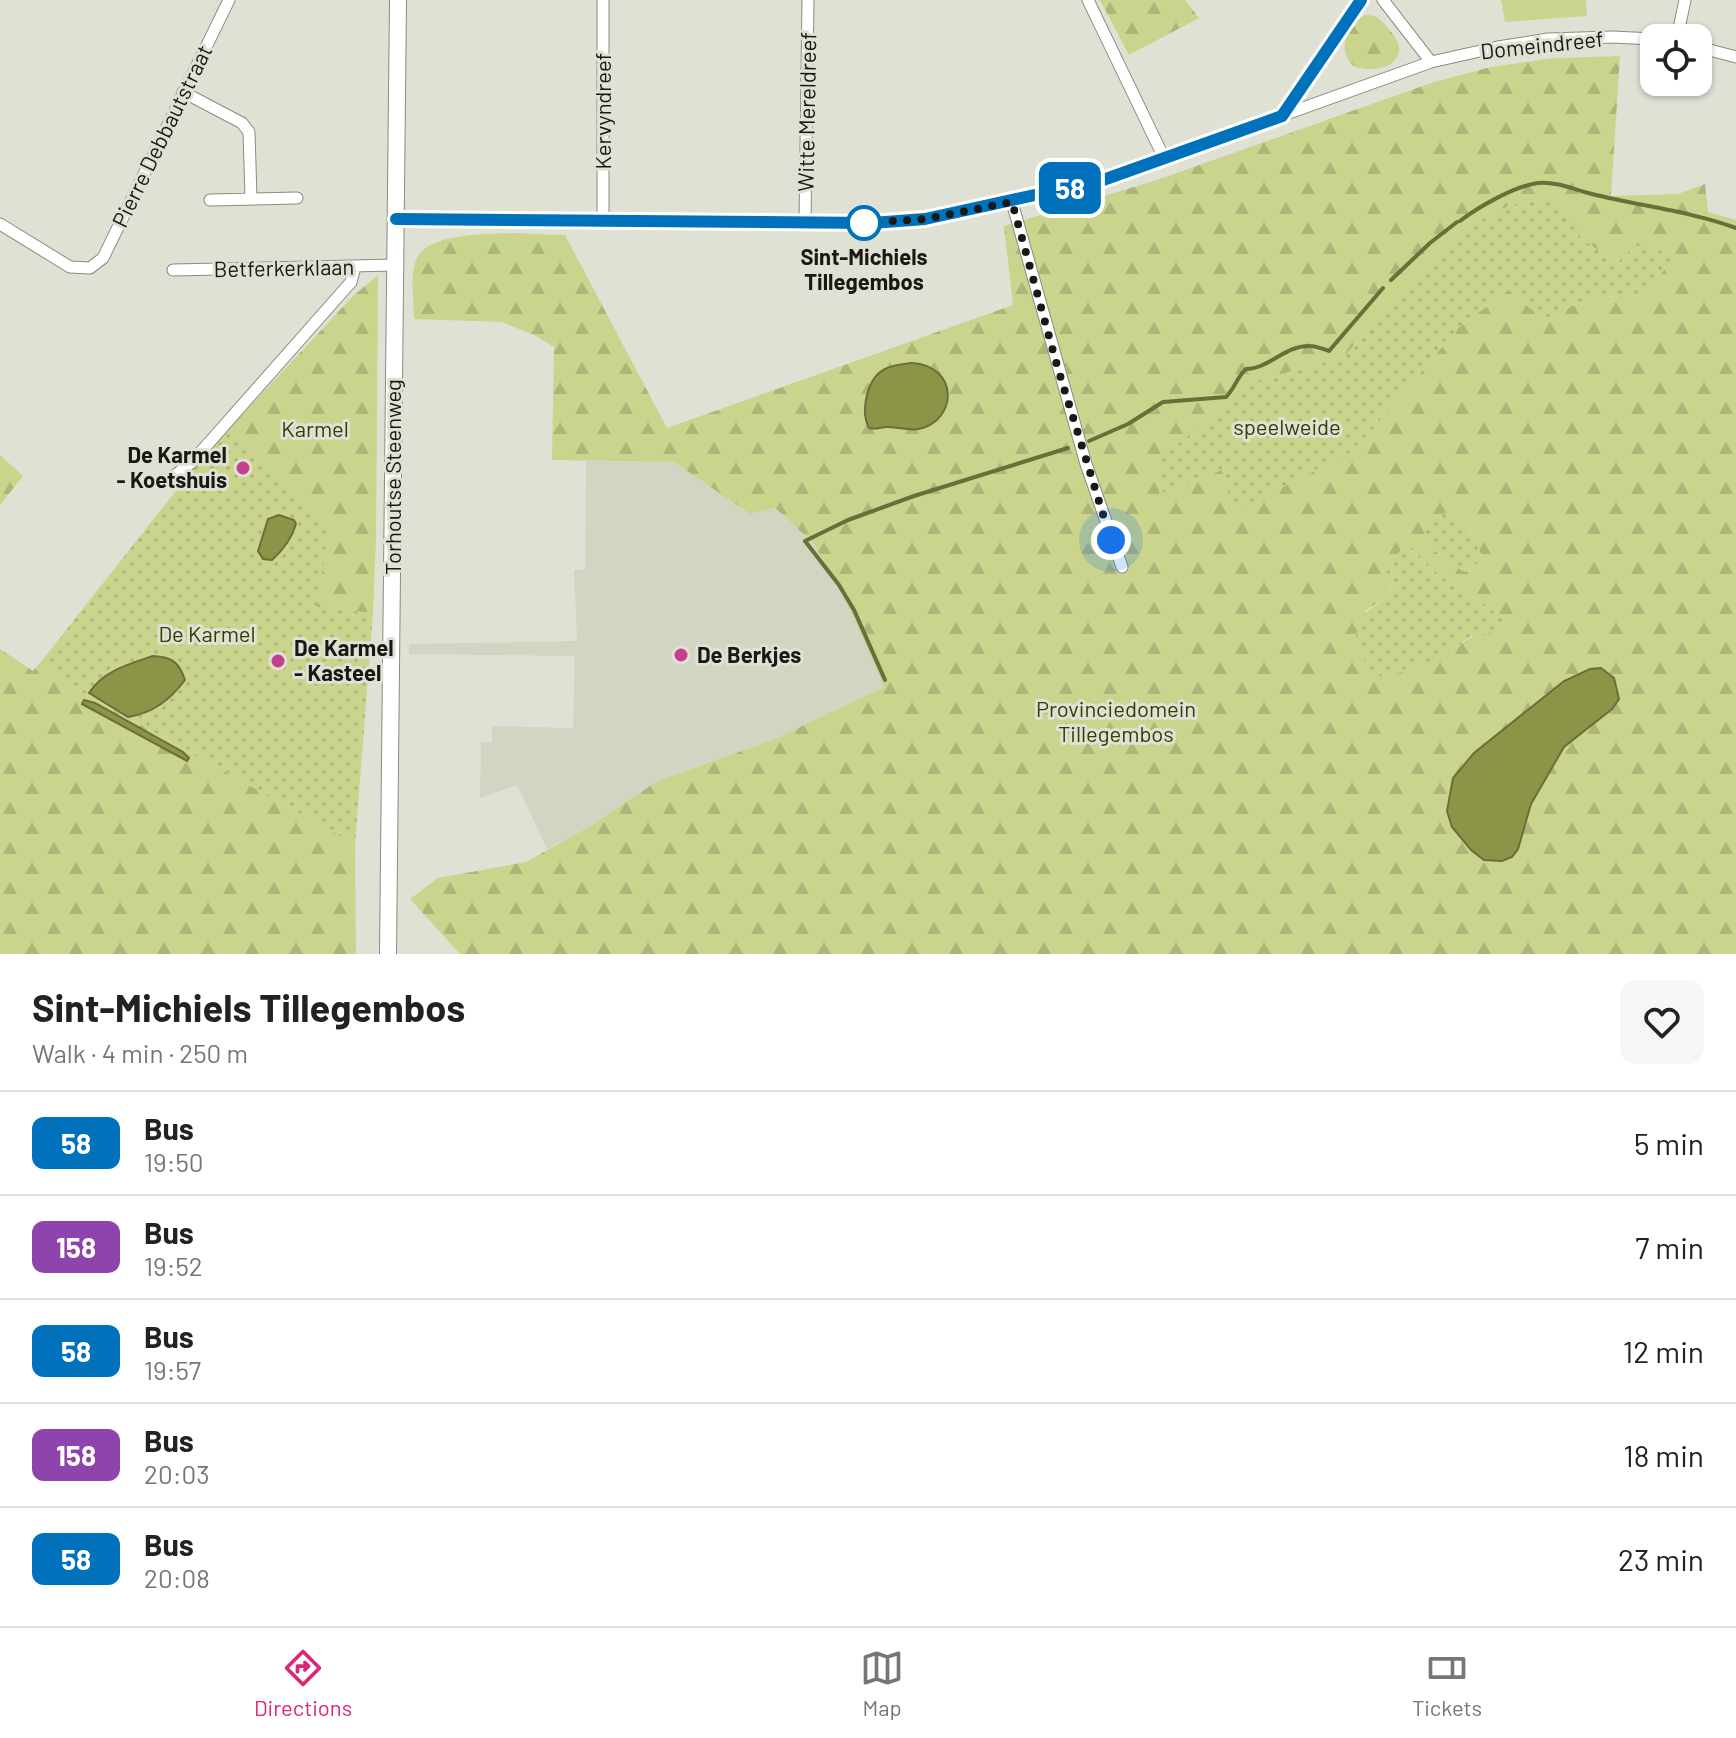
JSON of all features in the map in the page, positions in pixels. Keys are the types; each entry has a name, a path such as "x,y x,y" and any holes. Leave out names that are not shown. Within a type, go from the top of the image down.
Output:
{"main road":[{"name":"Torhoutse Steenweg","path":"388,954 398,0"}],"street":[{"name":"Pierre Debbautstraat","path":"0,224 70,267 90,268 103,258 229,0"},
{"name":"Kervyndreef","path":"603,0 603,222"},
{"name":"Witte Mereldreef","path":"805,223 808,0"},
{"path":"1088,0 1165,160"},
{"path":"1282,116 1361,0"},
{"path":"1383,0 1431,62"},
{"path":"1680,24 1685,0"},
{"name":"Domeindreef","path":"396,219 805,223 925,219 1103,180 1431,62 1548,39 1640,38"},
{"path":"1712,51 1736,57"},
{"path":"183,92 242,123 249,132 251,198"},
{"path":"210,200 297,198"},
{"path":"1012,202 1096,497 1122,567"},
{"name":"Betferkerklaan","path":"173,270 395,265"},
{"path":"170,479 191,463 351,282 355,267"}],"shaded area":[{"path":"912,363 927,366 938,373 945,383 948,394 941,415 932,424 919,429 869,428 865,404 874,380 888,368"},
{"name":"De Berkjes","path":"586,461 674,462 750,514 774,508 814,544 851,611 884,687 775,739 656,782 589,828 547,849 517,785 480,798 481,742 492,742 492,726 573,728 575,656 409,654 409,644 577,641 574,570 585,570"},
{"path":"279,515 294,520 296,524 280,552 272,560 263,559 258,551 268,519"},
{"path":"153,656 174,662 185,680 153,709 128,717 89,693 109,674"},
{"path":"1601,668 1614,678 1619,699 1612,709 1564,747 1531,804 1518,849 1512,857 1502,861 1484,860 1452,827 1447,811 1453,778 1474,753 1564,681 1590,669"},
{"path":"84,700 95,703 189,758 187,761 82,704"}],"green space":[{"path":"1100,0 1185,0 1199,18 1129,55"},
{"path":"1501,0 1586,0 1587,16 1505,22"},
{"path":"1365,15 1380,19 1398,43 1398,56 1380,68 1365,69 1352,65 1345,51 1349,31"},
{"name":"Provinciedomein Tillegembos","path":"1620,56 1611,196 1678,194 1705,184 1708,212 1736,220 1736,954 460,954 410,899 438,878 526,862 589,827 656,782 775,739 884,687 851,611 814,544 775,508 750,514 674,462 552,460 554,347 502,322 414,319 413,272 417,258 427,248 442,240 462,236 565,235 667,428 1013,305 1004,226 1157,180 1434,82 1491,67 1555,58","holes":["1554,196 1583,240 1617,263 1647,295 1593,297 1543,319 1509,290 1459,327 1353,452 1233,511 1222,470 1160,493 1259,380 1344,357 1398,294 1461,229 1509,206","1470,529 1483,559 1466,572","1404,545 1437,573 1505,618 1430,661 1381,677 1365,611 1386,597 1394,582 1386,572","1564,681 1612,709 1564,747 1531,804 1518,849 1512,857 1447,811 1453,778 1463,764"]},
{"name":"speelweide","path":"1554,196 1583,240 1617,263 1636,245 1675,254 1647,295 1593,297 1543,319 1509,290 1459,327 1353,452 1233,512 1222,470 1159,494 1160,458 1259,380 1344,357 1398,294 1461,229 1509,206"},
{"name":"Karmel","path":"378,275 373,613 317,607 228,430 353,296"},
{"name":"De Karmel","path":"230,428 328,532 317,607 373,613 355,844 80,691 40,663 201,459"},
{"path":"0,455 23,476 0,505"},
{"path":"1446,513 1466,525 1483,559 1465,572 1436,552 1427,538 1426,522 1435,515"},
{"path":"1404,545 1412,548 1437,573 1505,618 1508,625 1482,636 1471,636 1418,667 1381,677 1370,669 1355,642 1360,617 1386,597 1394,583 1386,572"},
{"path":"0,649 33,671 40,663 80,691 355,844 356,954 0,954"}],"waterway":[{"path":"1460,221 1508,193 1545,183 1736,228"},
{"path":"1391,280 1457,222"},
{"path":"1089,441 1128,424 1163,402 1226,397 1246,369 1262,365 1293,349 1310,346 1329,351 1383,288"},
{"path":"885,680 854,610 805,541 848,520 914,496 1068,448"}],"bus line":[{"name":"58","path":"396,219 872,223 925,219 1012,202 1103,180 1282,116 1361,0"}],"place":[{"name":"Sint-Michiels Tillegembos","path":"864,223"},
{"name":"De Karmel - Koetshuis","path":"243,468"},
{"name":"De Berkjes","path":"681,655"},
{"name":"De Karmel - Kasteel","path":"278,661"}],"route":[{"path":"864,223 925,219 1012,202 1058,369 1111,540"}]}
